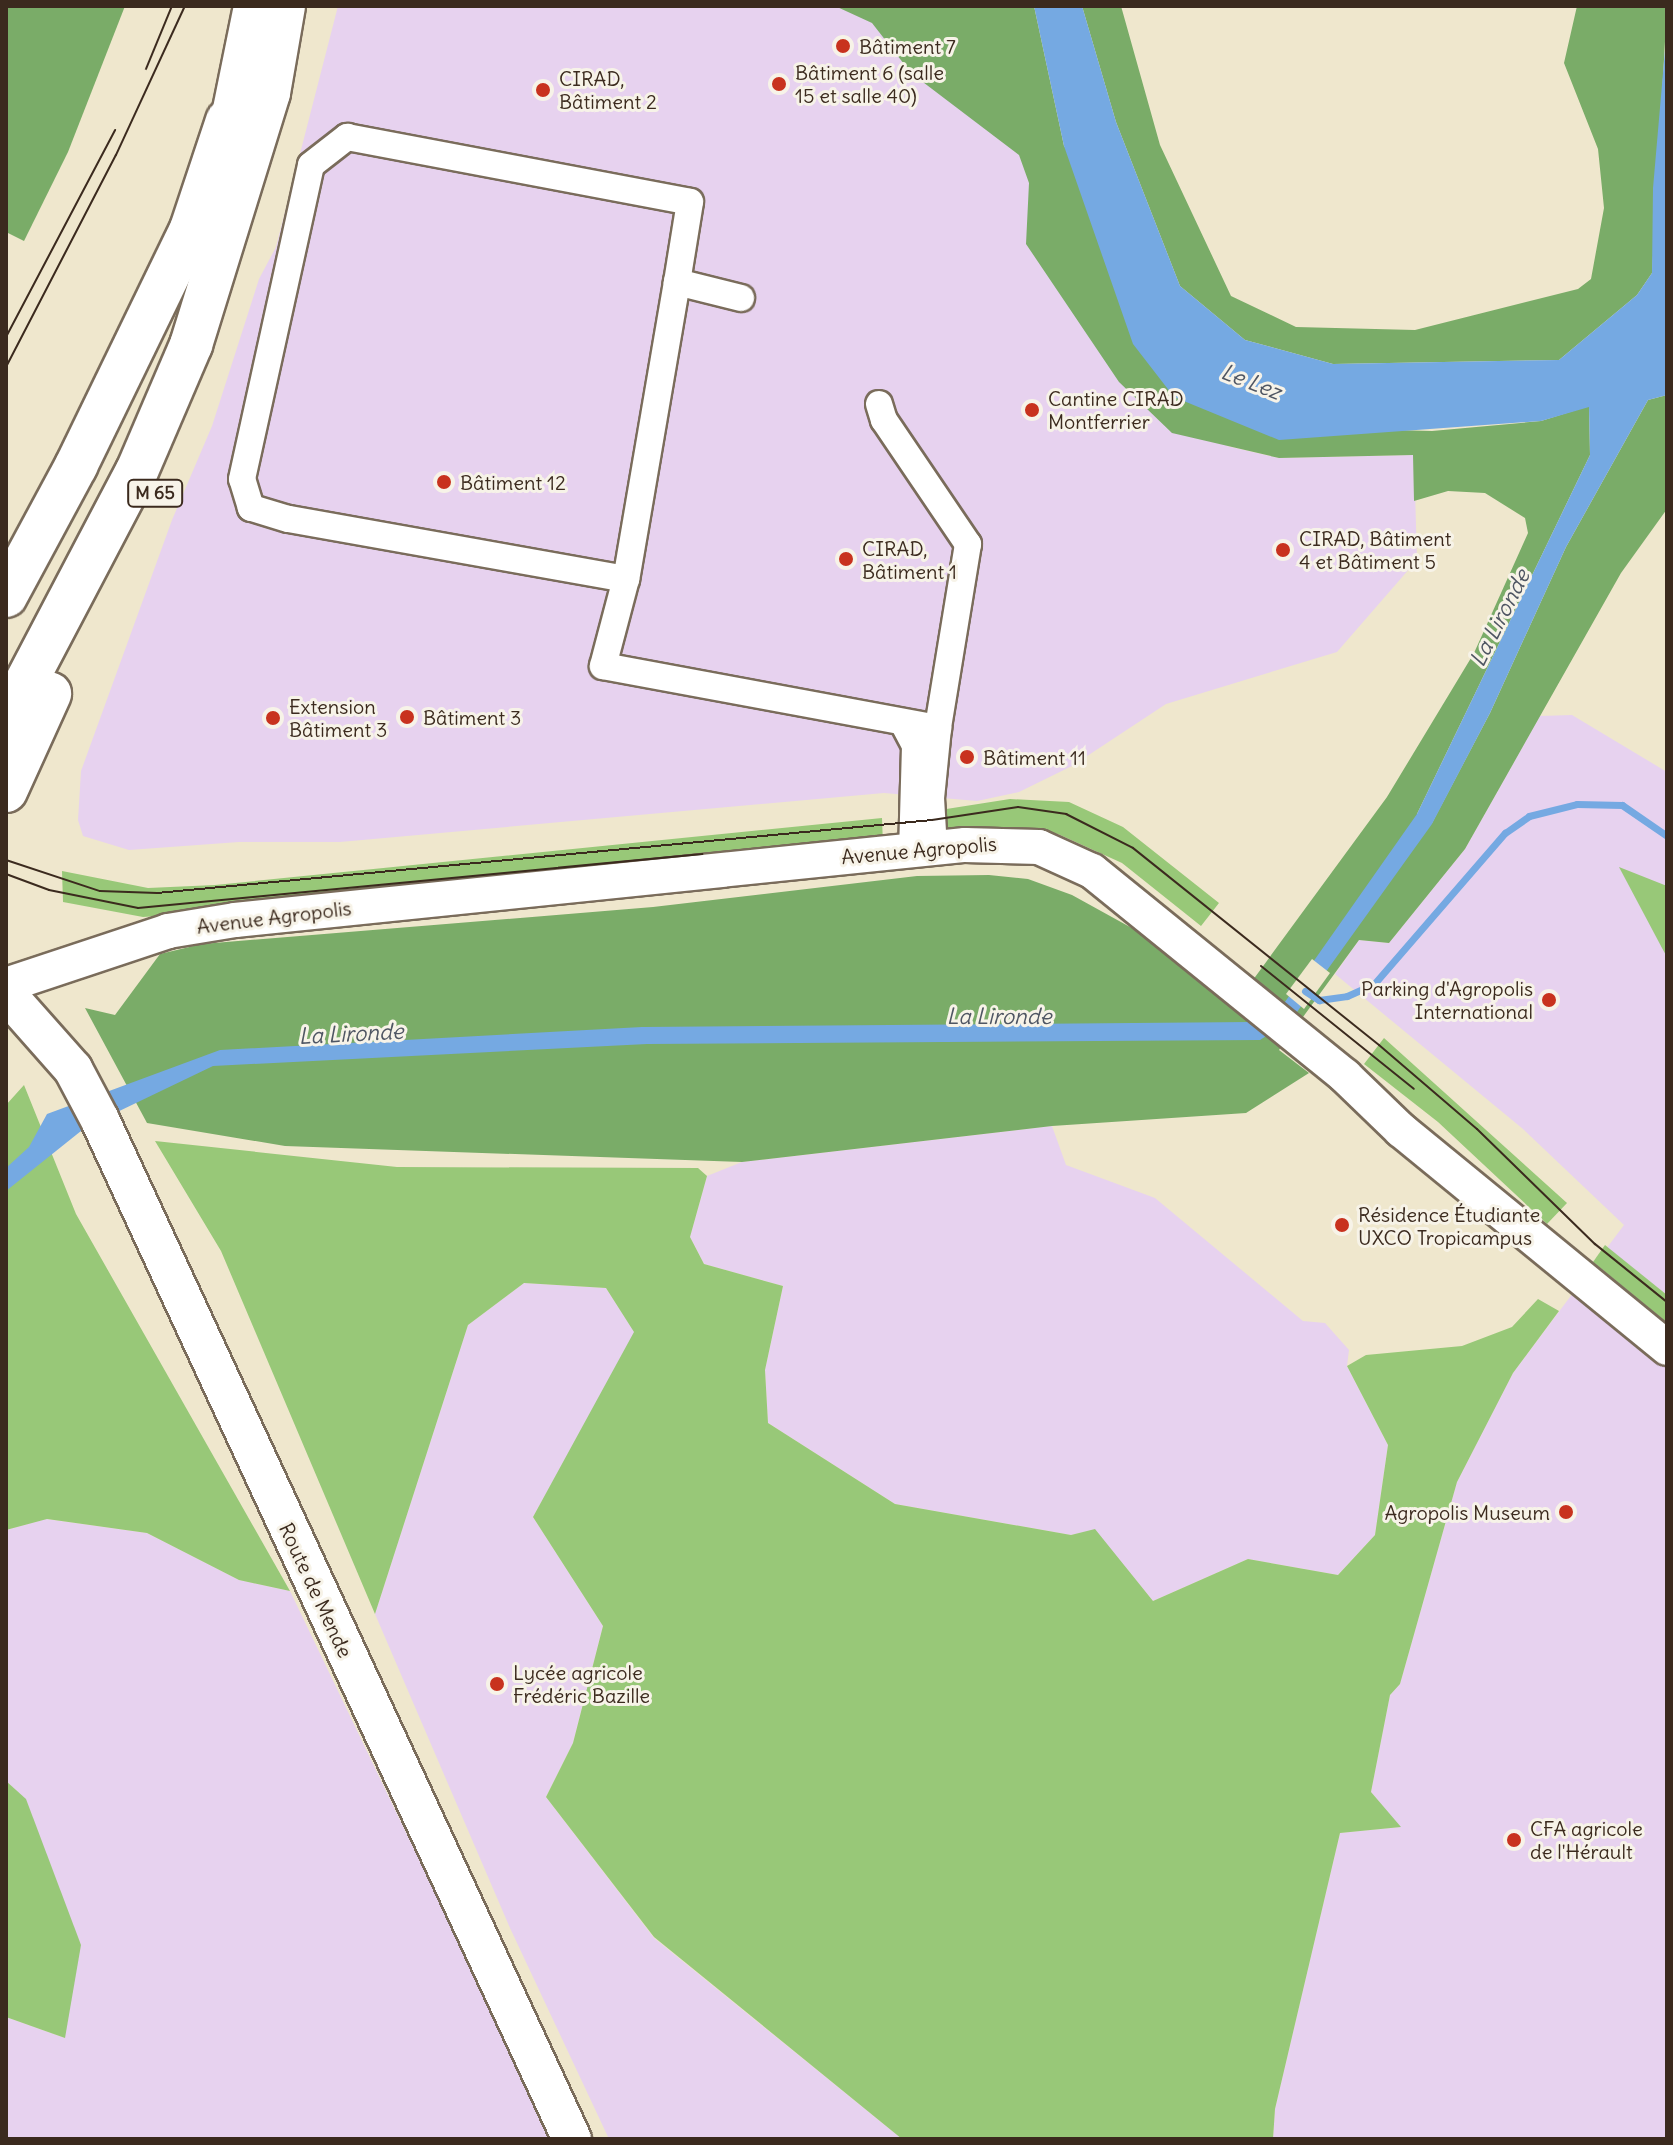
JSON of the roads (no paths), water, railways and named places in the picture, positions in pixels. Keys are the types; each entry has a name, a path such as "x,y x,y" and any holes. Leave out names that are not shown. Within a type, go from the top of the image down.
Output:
{"main road":[{"name":"M 65","path":"6,720 38,597 137,471 185,359 246,174 269,93 264,12"},
{"name":"M 65","path":"6,659 116,448 208,226 264,12"},
{"name":"M 65","path":"6,791 194,405 239,246 246,174"},
{"name":"Route de Mende","path":"7,1009 53,1047 84,1090 572,2139"}],"street":[{"path":"626,579 288,519 251,508 242,479 311,165 347,137 690,202 626,579 603,666 938,728"},
{"path":"677,282 741,298"},
{"path":"879,404 884,420 968,544 938,728 923,850"},
{"path":"903,723 915,746 923,850"},
{"name":"Avenue Agropolis","path":"7,1009 168,931 221,922 1012,843 1068,858 1092,871 1345,1076 1401,1130 1667,1348"}],"water":[{"name":"Le Lez","path":"1034,6 1082,6 1116,122 1180,286 1245,340 1333,364 1559,360 1637,295 1652,273 1653,188 1667,27 1667,395 1648,400 1566,547 1490,713 1432,824 1292,1019 1260,1040 647,1044 213,1066 86,1127 6,1191 6,1168 29,1147 47,1114 220,1050 642,1027 1251,1022 1280,1009 1417,814 1590,455 1589,407 1541,421 1279,440 1174,397 1133,344 1064,146"}],"waterway":[{"path":"1305,991 1319,1000 1347,996 1374,984 1505,833 1529,816 1577,804 1622,805 1667,836"}],"tram line":[{"path":"146,69 172,6"},
{"path":"6,367 116,155 185,6"},
{"path":"6,337 115,130"},
{"path":"6,860 100,891 157,893 932,820 1018,807 1066,814 1133,848 1379,1045 1477,1129 1595,1244 1667,1302"},
{"path":"6,874 49,890 138,908 702,854"},
{"path":"1261,966 1414,1089"}],"place":[{"name":"Bâtiment 7","path":"843,46"},
{"name":"Bâtiment 6 (salle 15 et salle 40)","path":"779,84"},
{"name":"CIRAD, Bâtiment 2","path":"543,90"},
{"name":"Cantine CIRAD Montferrier","path":"1032,410"},
{"name":"Bâtiment 12","path":"444,482"},
{"name":"CIRAD, Bâtiment 4 et Bâtiment 5","path":"1283,550"},
{"name":"CIRAD, Bâtiment 1","path":"846,559"},
{"name":"Bâtiment 3","path":"407,717"},
{"name":"Extension Bâtiment 3","path":"273,718"},
{"name":"Bâtiment 11","path":"967,757"},
{"name":"Parking d'Agropolis International","path":"1549,1000"},
{"name":"Résidence Étudiante UXCO Tropicampus","path":"1342,1225"},
{"name":"Agropolis Museum","path":"1566,1512"},
{"name":"Lycée agricole Frédéric Bazille","path":"497,1684"},
{"name":"CFA agricole de l'Hérault","path":"1514,1840"}],"water label":[{"name":"La Lironde","path":"1500,618"},
{"name":"La Lironde","path":"999,1017"},
{"name":"La Lironde","path":"351,1034"}]}
